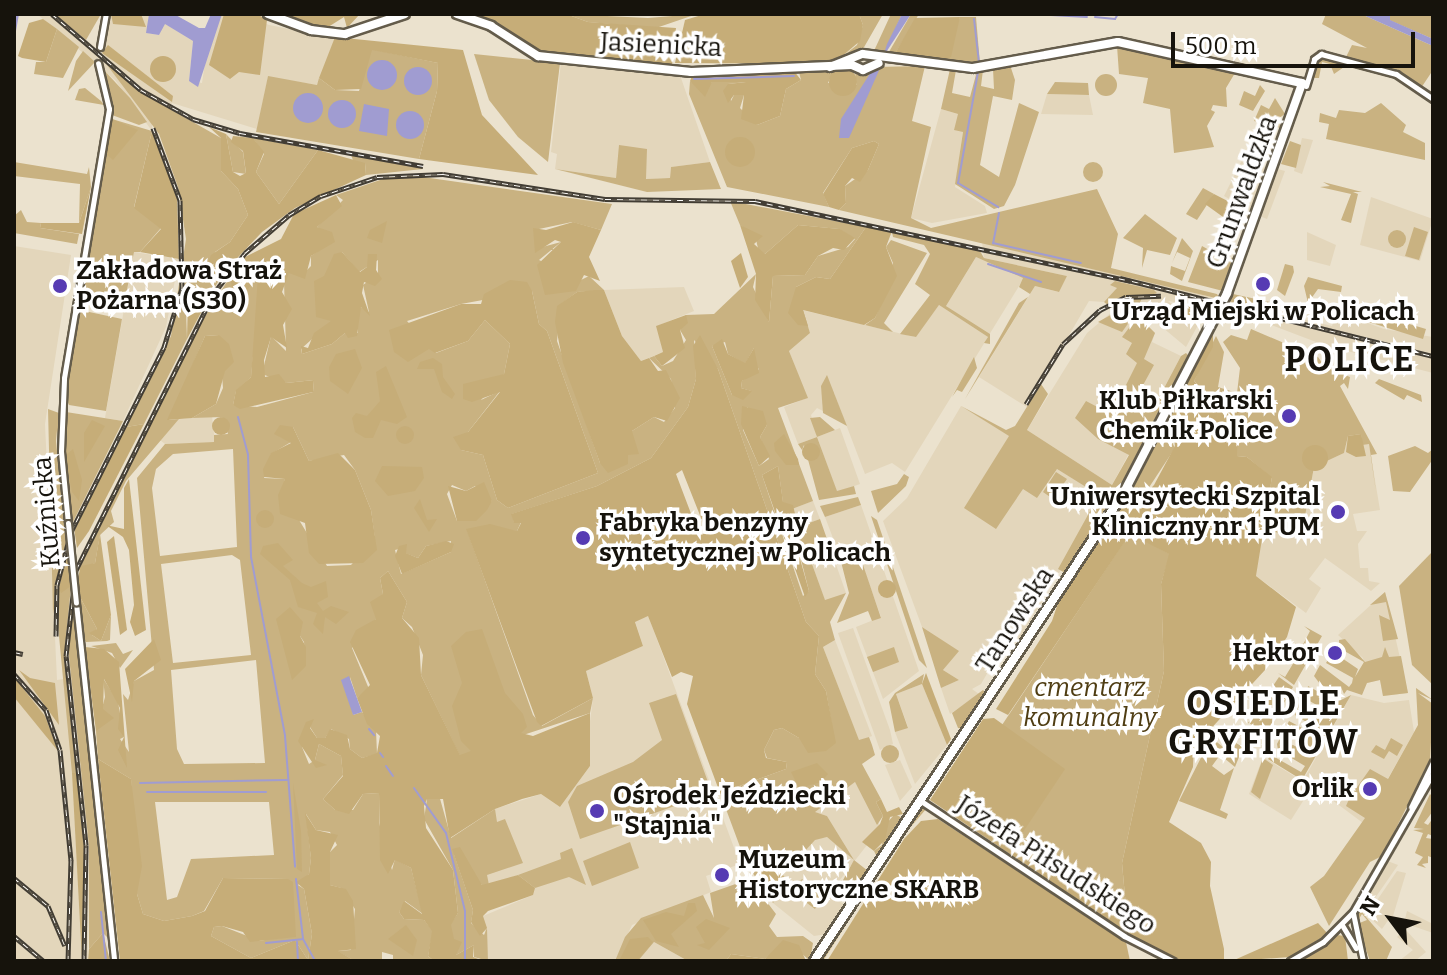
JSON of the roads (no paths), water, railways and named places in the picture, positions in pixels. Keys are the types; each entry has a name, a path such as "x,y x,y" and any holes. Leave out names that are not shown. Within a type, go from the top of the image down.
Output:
{"main road":[{"path":"268,14 314,30 345,34 405,14"},
{"name":"Jasienicka","path":"457,14 491,26 538,56 696,72 830,67 856,63"},
{"path":"856,63 896,61 973,68 1118,42 1303,85"},
{"path":"856,63 862,54 870,62"},
{"name":"Grunwaldzka","path":"1229,289 1303,85"},
{"name":"Tanowska","path":"814,961 1119,502 1229,289"}],"street":[{"path":"100,47 106,14"},
{"name":"Grunwaldzka","path":"1303,85 1318,55 1396,74 1433,99"},
{"name":"Kuźnicka","path":"98,63 109,109 64,378 61,451 114,961"},
{"path":"1403,826 1433,762"},
{"path":"1290,961 1343,924 1353,912 1433,773"},
{"name":"Józefa Piłsudskiego","path":"919,800 1124,936 1173,961"},
{"path":"1353,912 1352,926 1363,961"},
{"path":"1343,924 1352,926"},
{"path":"1343,924 1363,961"}],"waterway":[{"path":"14,31 17,14"},
{"path":"1095,17 1115,19 1118,14"},
{"path":"1051,15 1087,17"},
{"path":"974,19 979,63"},
{"path":"978,72 958,183 998,207"},
{"path":"694,79 794,76"},
{"path":"999,213 993,243 1081,263"},
{"path":"988,264 1041,282"},
{"path":"238,417 248,455 251,557 285,736 295,867"},
{"path":"369,729 374,735"},
{"path":"380,753 383,757"},
{"path":"386,766 393,776"},
{"path":"140,783 287,780"},
{"path":"414,788 446,833 465,911 465,961"},
{"path":"147,792 266,792"},
{"path":"296,879 303,939 315,961"},
{"path":"101,912 106,961"},
{"path":"266,943 302,939"},
{"path":"297,942 298,961"}],"tunnel":[{"path":"98,63 100,47"}],"railway":[{"path":"52,14 141,90 193,119 240,133 423,166"},
{"path":"56,636 57,585 71,532 164,347 182,288 180,200 153,128"},
{"path":"84,961 86,845 66,656 76,570 214,293 245,253 289,215 321,196 377,177 443,174 605,199 755,201 1131,281"},
{"path":"1120,278 1433,356"},
{"path":"1026,404 1063,344 1100,310 1126,297 1161,296"},
{"path":"14,652 23,654"},
{"path":"14,674 46,710 60,750 71,860 68,961"},
{"path":"14,878 48,906 65,946"},
{"path":"14,936 44,961"}],"place":[{"name":"Urząd Miejski w Policach","path":"1263,284"},
{"name":"Zakładowa Straż Pożarna (S30)","path":"60,286"},
{"name":"Klub Piłkarski Chemik Police","path":"1289,416"},
{"name":"Uniwersytecki Szpital Kliniczny nr 1 PUM","path":"1338,512"},
{"name":"Fabryka benzyny syntetycznej w Policach","path":"583,538"},
{"name":"Hektor","path":"1335,653"},
{"name":"Orlik","path":"1370,789"},
{"name":"Ośrodek Jeździecki \"Stajnia\"","path":"597,811"},
{"name":"Muzeum Historyczne SKARB","path":"722,875"}],"district":[{"name":"POLICE","path":"1350,360"},
{"name":"OSIEDLE GRYFITÓW","path":"1264,722"}],"park label":[{"name":"cmentarz komunalny","path":"1090,703"}]}
